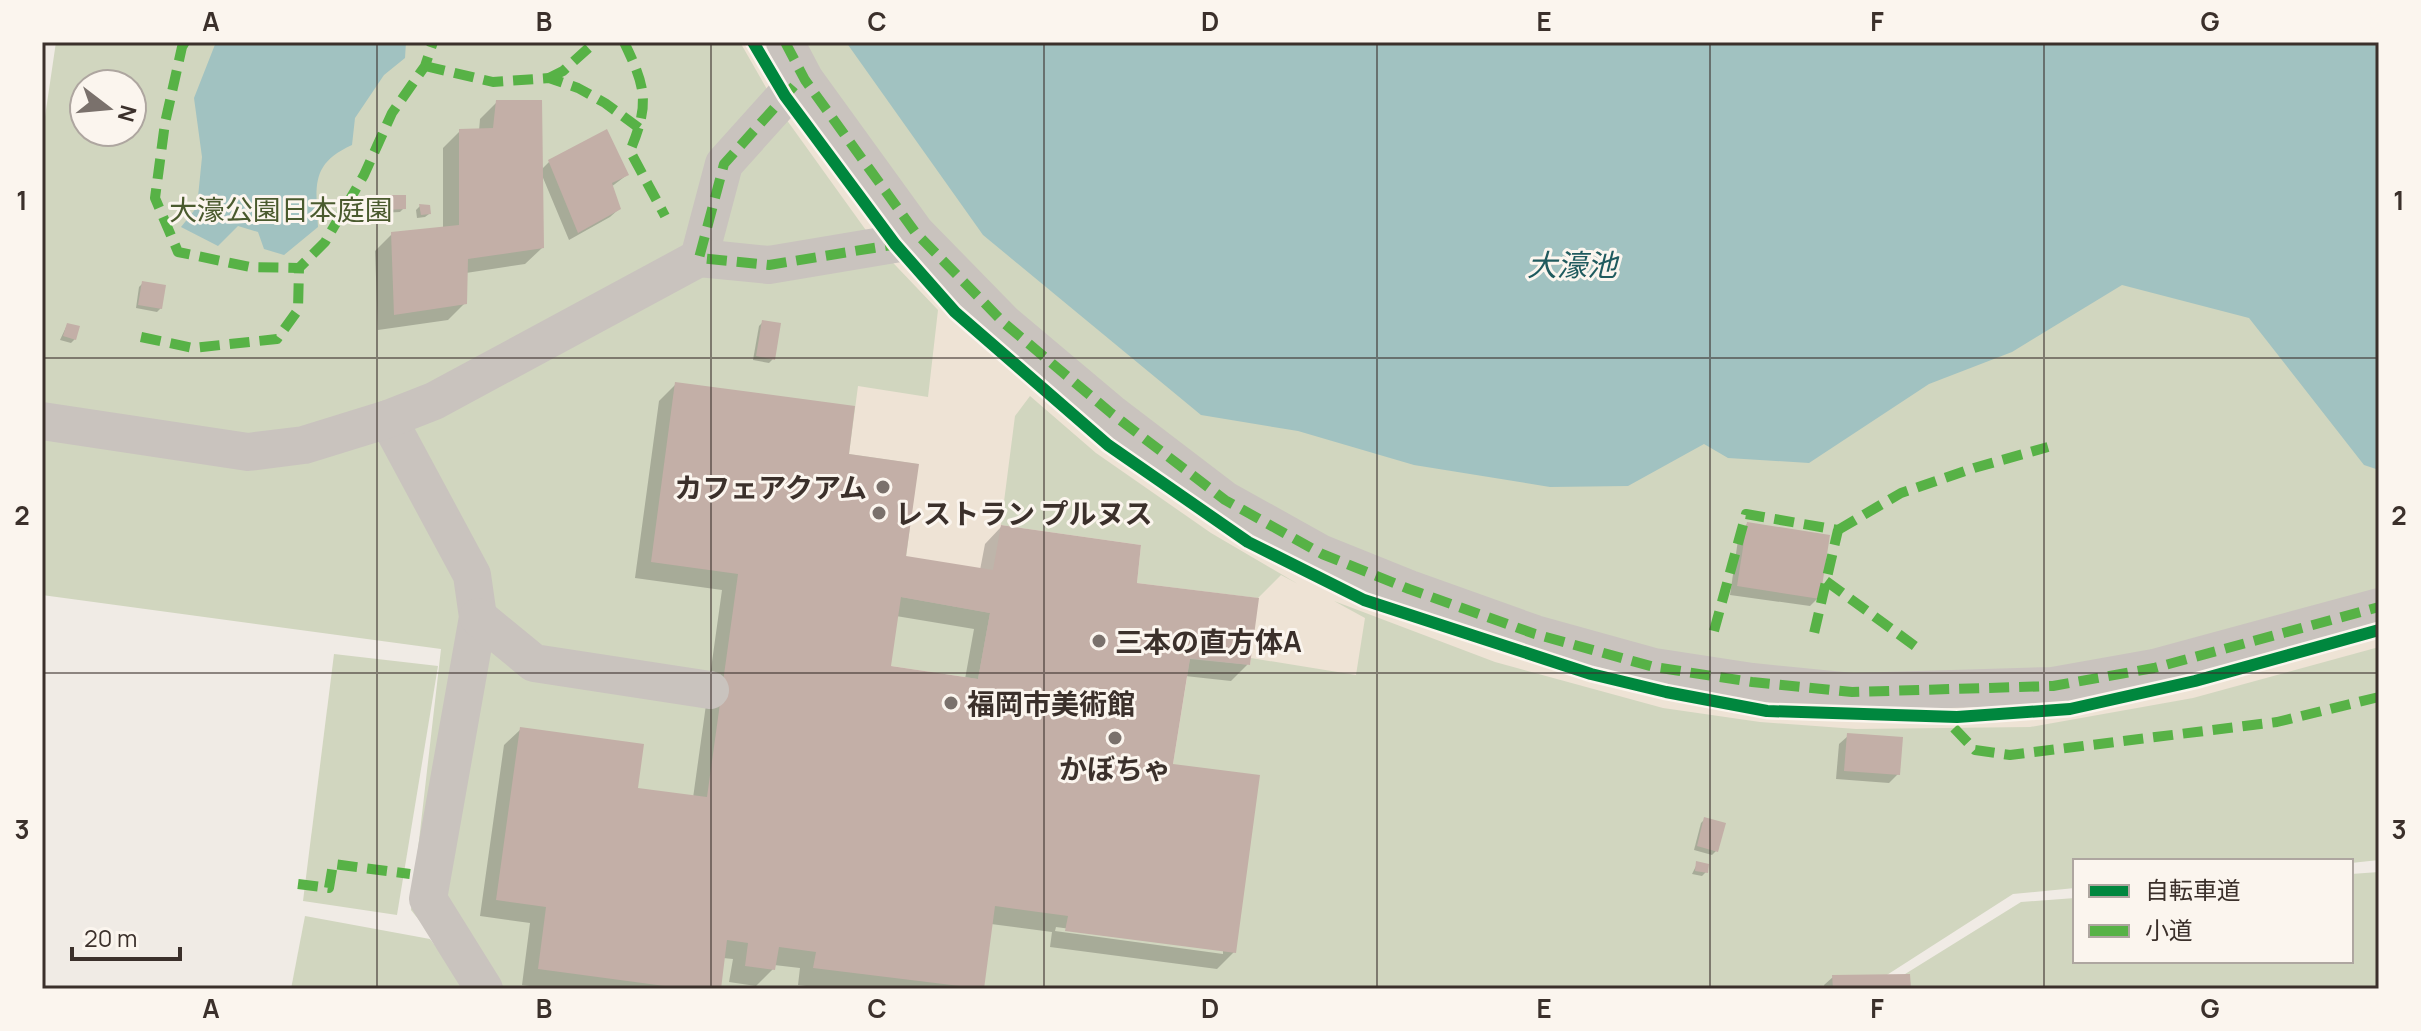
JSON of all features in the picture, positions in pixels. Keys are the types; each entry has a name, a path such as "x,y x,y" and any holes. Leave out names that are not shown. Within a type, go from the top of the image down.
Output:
{"street":[{"path":"785,42 805,80 915,232 1004,323 1111,413 1225,500 1322,554 1535,634 1654,667 1752,682 1852,692 2053,686 2154,668 2379,607"},
{"path":"699,258 724,164 794,86"},
{"path":"42,421 248,452 304,445 434,401 699,258 769,265 906,242"},
{"path":"388,419 472,575 478,617 428,899 484,989"},
{"path":"478,617 534,663 710,690"}],"green space":[{"name":"大濠公園日本庭園","path":"56,42 2379,42 2379,860 2353,863 2353,859 2073,859 2073,888 2013,894 1865,989 474,989 411,910 441,649 42,595 42,137"},
{"path":"334,654 438,666 397,915 303,901"},
{"path":"2379,872 2379,989 1881,989 2021,902 2073,898 2073,963 2353,963 2353,874"},
{"path":"305,916 430,939 469,989 291,989"}],"shaded area":[{"path":"740,42 769,42 773,50 770,42 797,42 819,80 926,228 1024,327 1126,414 1236,492 1354,556 1510,616 1673,659 1765,673 1858,680 2026,678 2183,650 2379,596 2379,619 2188,671 2028,700 1857,701 1713,689 1762,698 1857,704 2029,702 2188,674 2379,622 2379,647 2193,698 2030,727 1856,729 1760,722 1663,708 1495,662 1334,601 1365,618 1356,675 1251,658 1250,665 1190,659 1173,764 1082,752 1078,774 928,750 891,749 888,766 878,765 891,666 978,679 990,613 901,597 918,464 849,454 858,386 928,397 938,310 878,247 776,105","holes":["949,286 1009,343 1112,431 1225,510 1345,576 1504,637 1590,662 1503,639 1344,579 1224,512 1110,433 1007,345","1030,396 1096,453 1211,533 1298,584 1281,575 1258,598 1137,583 1141,545 1001,525 1015,416"]}],"water":[{"path":"216,42 406,42 405,58 384,75 355,118 352,145 338,152 322,168 317,188 318,227 284,255 264,249 258,232 238,226 218,246 181,227 197,207 202,157 194,98"},
{"name":"大濠池","path":"846,42 2379,42 2379,470 2364,465 2249,318 2122,285 2012,352 1929,384 1809,463 1728,458 1704,444 1628,486 1550,487 1414,465 1298,431 1201,415 983,235"}],"building":[{"path":"496,100 542,100 544,248 468,259 467,304 394,315 391,232 459,225 459,129 493,128"},
{"path":"607,129 629,175 612,183 621,209 578,233 548,160"},
{"path":"383,195 406,195 406,209 384,210"},
{"path":"419,204 430,205 431,214 421,215"},
{"path":"142,281 166,285 162,309 138,305"},
{"path":"762,320 781,323 775,360 756,356"},
{"path":"67,323 80,326 76,340 63,336"},
{"name":"福岡市美術館","path":"675,382 855,406 849,454 919,464 906,556 993,570 1001,525 1141,545 1137,583 1259,598 1250,665 1190,658 1173,764 1260,775 1236,953 1065,931 1068,916 995,906 984,989 813,968 816,952 779,947 775,970 745,966 748,943 727,940 721,989 687,989 538,969 546,907 496,900 520,727 644,744 638,788 707,797 738,574 651,562","holes":["901,597 990,613 978,679 891,666"]},
{"path":"1747,522 1830,535 1820,599 1737,586"},
{"path":"1847,733 1903,737 1900,775 1844,771"},
{"path":"1704,817 1726,823 1718,852 1697,846"},
{"path":"1696,861 1709,864 1708,873 1695,871"},
{"path":"1910,974 1911,989 1833,989 1832,975"}],"marked path":[{"path":"185,42 165,123 155,198 178,252 250,267 299,268 325,242 364,175 392,113 425,66 433,42"},
{"path":"549,78 563,71 595,42"},
{"path":"624,42 643,96 641,120 630,151 665,216"},
{"path":"785,42 805,80 915,232 1004,323 1111,413 1225,500 1322,554 1535,634 1654,667 1752,682 1852,692 2053,686 2154,668 2379,607"},
{"path":"425,66 493,82 549,78 578,88 639,128"},
{"path":"794,86 724,164 699,258 769,265 898,244"},
{"path":"141,337 193,348 277,339 298,310 299,268"},
{"path":"1838,530 1901,493 2048,447"},
{"path":"1714,631 1746,514 1838,530 1812,642"},
{"path":"1826,581 1919,649"},
{"path":"1954,728 1975,750 2010,755 2277,722 2379,697"},
{"path":"298,884 329,888 333,864 410,874"}],"cycle path":[{"path":"753,42 785,96 895,244 955,312 1108,445 1248,542 1364,600 1591,674 1666,692 1767,711 1957,717 2070,709 2195,681 2379,630"}],"place":[{"name":"カフェアクアム","path":"883,487"},
{"name":"レストラン プルヌス","path":"879,513"},
{"name":"三本の直方体A","path":"1099,641"},
{"name":"福岡市美術館","path":"951,703"},
{"name":"かぼちゃ","path":"1115,738"}]}
